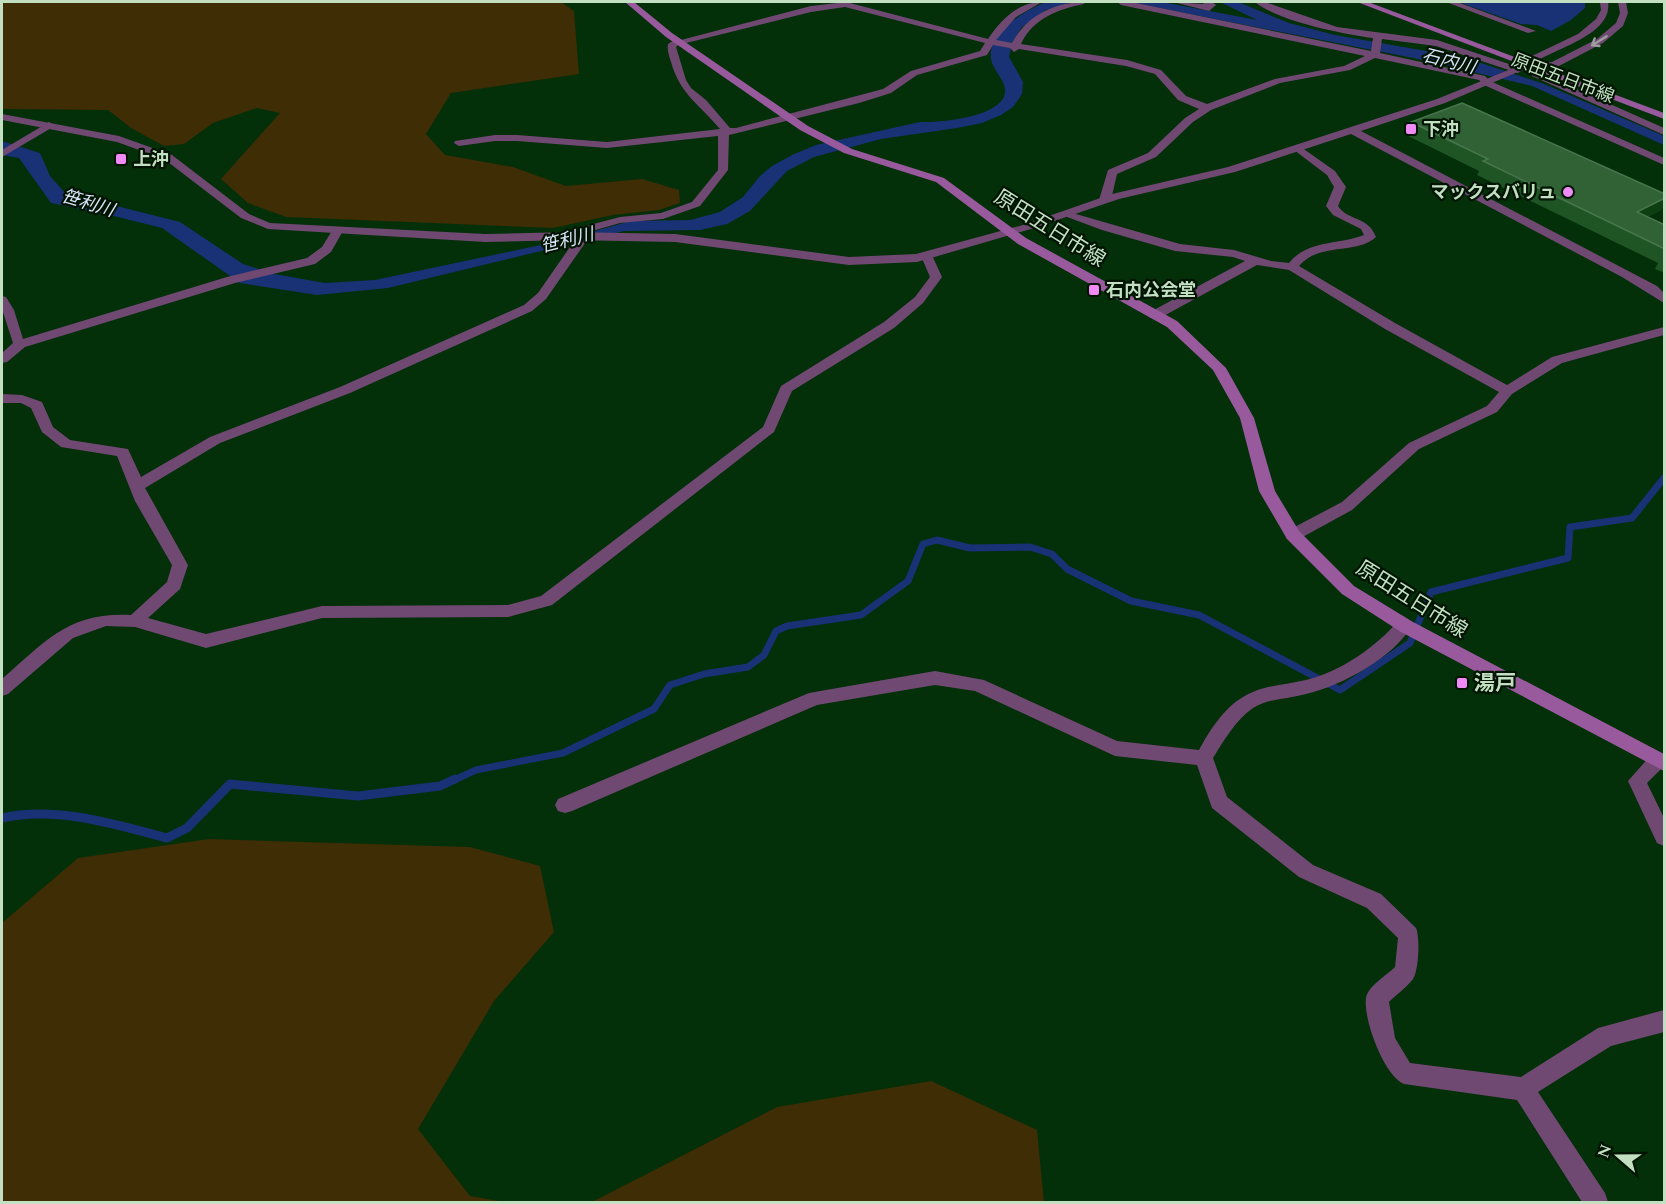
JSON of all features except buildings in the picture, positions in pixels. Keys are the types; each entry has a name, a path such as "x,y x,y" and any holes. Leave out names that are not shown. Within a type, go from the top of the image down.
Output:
{"main road":[{"name":"原田五日市線","path":"629,2 679,42 790,119 828,142 940,180 1007,232 1172,324 1219,368 1247,418 1267,491 1293,535 1348,590 1410,629 1661,761"},
{"name":"原田五日市線","path":"1360,2 1524,66 1665,116"},
{"name":"原田五日市線","path":"1384,2 1524,66"},
{"name":"原田五日市線","path":"1554,65 1665,107"}],"street":[{"path":"1014,47 1025,28 1051,9 1081,2"},
{"path":"1121,2 1482,78 1665,162"},
{"path":"1177,2 1208,6 1202,18"},
{"path":"1258,2 1336,30 1437,44 1524,66 1554,65 1611,33 1620,24 1624,13 1622,2"},
{"path":"1450,2 1531,31"},
{"path":"138,484 215,441 345,390 528,308 542,296 572,242 584,236 700,240 849,261 895,261 927,256 1105,200 1231,170 1353,131 1489,82 1524,66 1593,28 1605,10 1604,2"},
{"path":"459,143 495,138 517,138 607,145 727,131 736,132 790,119 887,91 914,73 984,53 999,27 1030,3"},
{"path":"727,131 702,102 687,90 681,80 670,46 811,9 845,4 1014,47 1127,63 1158,72 1182,98 1207,108"},
{"path":"1298,8 1306,19"},
{"path":"1375,54 1378,37"},
{"path":"1105,200 1112,172 1152,155 1189,120 1207,108 1278,81 1347,68 1375,54"},
{"path":"1535,75 1665,132"},
{"path":"1507,87 1528,98"},
{"path":"2,117 119,140 168,157 245,216 268,226 485,238 556,237 620,220 663,216 696,204 723,170 723,134 727,131"},
{"path":"2,154 21,140 49,125"},
{"path":"1353,131 1626,274 1653,289 1665,299"},
{"path":"1292,267 1297,259 1305,254 1370,237 1366,227 1337,213 1332,206 1340,187 1331,173 1298,148"},
{"path":"1065,214 1179,248 1234,254 1255,261 1292,267 1390,327 1507,391"},
{"path":"2,359 20,344 231,280 311,261 327,249 337,231"},
{"path":"556,237 572,242"},
{"path":"2,689 67,633 106,620 135,621 206,641 322,612 508,611 546,601 769,429 786,388 889,325 919,300 936,277 927,256"},
{"path":"1155,315 1255,261"},
{"path":"2,300 7,305 14,337 20,344"},
{"path":"1293,535 1347,506 1414,446 1492,410 1507,391 1557,360 1665,331"},
{"path":"4,401 21,399 37,405 47,429 66,444 123,452 143,501 180,565 174,585 135,621"},
{"path":"1410,629 1398,634 1355,666 1324,681 1253,699 1219,730 1204,758 1219,802 1306,871 1374,901 1409,935 1405,972 1377,998 1385,1042 1404,1073 1523,1089 1606,1036 1665,1021"},
{"path":"566,805 815,699 935,678 978,685 1115,748 1204,758"},
{"path":"1661,761 1637,781 1665,837"},
{"path":"1523,1089 1596,1203"}],"shaded area":[{"path":"2,2 561,2 574,11 579,74 451,93 426,134 445,155 513,167 566,186 642,179 679,190 680,203 659,210 613,215 553,228 286,217 248,203 221,179 280,113 257,108 213,123 184,144 164,146 131,128 108,110 2,109"},
{"path":"209,839 470,847 540,866 554,932 494,1001 418,1129 470,1196 505,1202 2,1202 2,923 78,858"},
{"path":"931,1081 1037,1130 1044,1202 592,1202 777,1107"}],"water":[{"name":"笹利川","path":"1046,2 1073,2 1046,10 1021,28 1012,43 1009,57 1023,82 1022,94 1013,107 1001,115 982,123 881,139 814,157 787,171 750,211 727,224 700,230 624,231 388,288 317,295 240,283 162,228 51,203 19,158 2,155 2,141 40,153 50,176 65,193 180,222 243,264 274,274 325,283 375,280 555,242 631,221 690,220 720,212 743,197 760,176 772,166 816,145 920,122 956,119 984,112 996,106 1003,98 1005,89 991,59 991,49 995,40 1009,23 1028,10"},
{"name":"石内川","path":"1129,2 1162,2 1257,20 1220,2 1238,2 1289,23 1335,35 1466,58 1544,84 1664,136 1664,145 1532,86 1418,59"},
{"path":"1458,2 1585,2 1585,8 1571,20 1551,31 1537,25 1521,24"}],"waterway":[{"path":"452,781 476,770 563,753 654,709 670,685 704,674 748,667 764,655 776,631 787,626 861,615 908,581 923,544 937,540 970,548 1030,547 1052,554 1067,569 1131,601 1199,615 1340,690 1410,643 1431,592 1568,558 1570,527 1632,518 1664,478"},
{"path":"2,818 23,815 64,815 106,822 167,838 187,828 230,784 358,796 440,786 455,779"}],"place":[{"name":"下沖","path":"1411,129"},
{"name":"上沖","path":"121,159"},
{"name":"マックスバリュ","path":"1568,192"},
{"name":"石内公会堂","path":"1094,290"},
{"name":"湯戸","path":"1462,683"}]}
